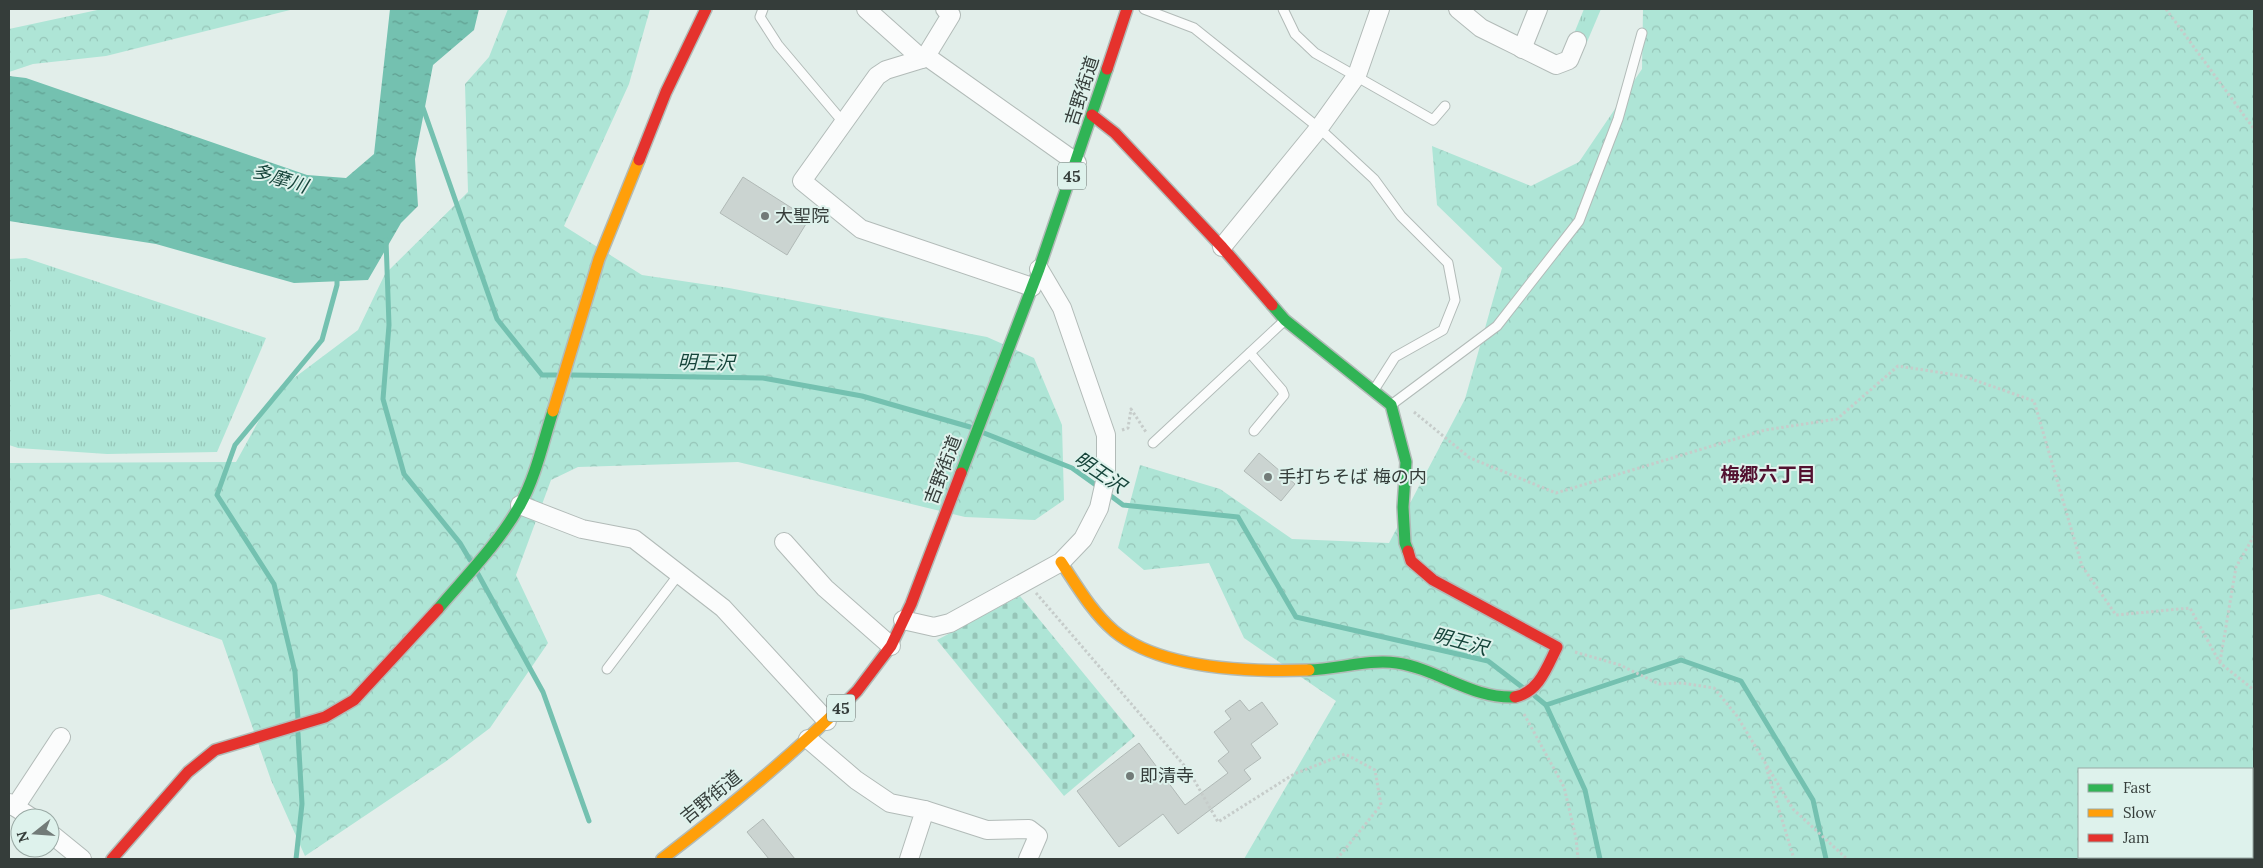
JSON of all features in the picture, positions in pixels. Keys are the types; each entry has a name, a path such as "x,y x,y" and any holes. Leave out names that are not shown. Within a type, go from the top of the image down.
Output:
{"street":[{"path":"112,859 188,772 215,750 242,740 325,717 354,700 428,621 499,536 520,506 531,482 599,259 666,92 706,9"},
{"path":"866,9 924,57 1077,163"},
{"path":"945,9 951,15 924,57 886,70 877,76 802,181 862,229 1032,287"},
{"name":"吉野街道","path":"662,859 684,847 828,721 857,691 891,646 940,528 1039,269 1077,163 1127,9"},
{"path":"1222,246 1319,128 1357,75 1380,9"},
{"path":"1458,9 1481,28 1556,65 1569,60 1577,41"},
{"path":"1522,49 1538,9"},
{"path":"1061,562 1102,622 1138,647 1165,656 1221,666 1326,669 1394,663 1418,667 1496,698 1515,698 1526,695 1536,686 1557,647 1433,580 1411,561 1405,543 1403,516 1406,462 1391,405 1285,320 1222,246 1115,133 1092,115"},
{"path":"903,620 934,627 950,623 1061,562 1083,539 1099,508 1106,477 1106,435 1062,308 1039,269"},
{"path":"520,506 582,529 634,538 722,608 828,721"},
{"path":"784,542 825,588 891,646"},
{"path":"12,805 61,737"},
{"path":"808,739 856,780 890,803 925,810 987,830 1029,829 1038,836 1028,859"},
{"path":"909,859 925,810"},
{"path":"60,841 82,859"}],"lane":[{"path":"763,9 760,17 778,44 843,122"},
{"path":"1144,9 1194,28 1319,128 1374,179 1401,216 1448,263 1455,300 1442,330 1395,357 1373,390"},
{"path":"1283,9 1295,34 1316,53 1433,120 1445,106"},
{"path":"1391,405 1497,326 1579,221 1618,119 1642,33"},
{"path":"1153,443 1285,320"},
{"path":"1250,353 1282,390 1284,395 1254,431"},
{"path":"607,669 678,574"}],"path":[{"path":"2166,9 2254,129"},
{"path":"1391,405 1404,404 1470,458 1556,493 1765,430 1837,419 1898,366 1963,376 2034,401 2082,566 2116,615 2190,608 2220,663 2254,690"},
{"path":"1106,435 1128,428 1131,409 1153,443"},
{"path":"2220,663 2236,567 2254,536"},
{"path":"1026,581 1188,771 1218,822 1294,774 1345,754 1375,770 1381,805 1337,859"},
{"path":"1557,647 1620,665 1659,684 1682,682 1714,688 1737,716 1793,809 1847,859"},
{"path":"1515,698 1564,787 1576,838 1578,859"},
{"path":"1764,761 1794,859"}],"green space":[{"path":"102,9 294,9 106,56 33,64 9,72 9,29"},
{"path":"508,9 650,9 629,84 564,226 642,275 729,288 987,337 1034,358 1062,425 1064,500 1035,520 965,517 738,462 578,467 551,480 516,575 548,643 490,728 445,762 305,856 271,780 222,640 99,594 9,610 9,463 236,462 274,393 358,330 385,274 468,192 465,84 489,57"},
{"path":"1584,9 1601,9 1587,42 1573,36"},
{"path":"1643,9 2254,9 2254,859 1244,859 1336,701 1244,638 1209,563 1144,570 1118,548 1140,465 1220,489 1292,539 1389,543 1465,399 1502,268 1437,205 1432,146 1531,186 1579,162 1642,69"},
{"path":"26,258 266,338 217,452 107,454 18,448 9,445 9,259"},
{"path":"1020,596 1135,736 1064,796 937,640"}],"water":[{"name":"多摩川","path":"390,9 479,9 474,30 433,65 415,159 418,206 401,223 368,280 294,283 156,244 9,221 9,76 26,78 307,175 346,178 374,154"}],"building":[{"name":"大聖院","path":"743,177 809,219 787,255 720,213"},
{"path":"1259,453 1295,484 1281,501 1244,471"},
{"name":"即清寺","path":"1240,700 1249,711 1262,702 1278,724 1251,744 1261,758 1244,770 1251,779 1178,834 1163,814 1119,847 1077,791 1139,743 1185,805 1228,773 1218,761 1229,752 1214,732 1231,719 1225,711"},
{"path":"763,819 795,859 769,859 747,832"}],"waterway":[{"name":"明王沢","path":"422,105 497,319 542,375 556,375"},
{"path":"386,240 389,325 383,399 404,474 460,543 470,560"},
{"path":"298,719 295,672 274,584 217,495 235,445 322,340 337,285 337,276"},
{"name":"明王沢","path":"572,375 763,378 862,396 970,427"},
{"name":"明王沢","path":"984,433 1072,468 1100,488"},
{"name":"明王沢","path":"1107,493 1123,505 1238,517 1296,617 1488,661 1522,687"},
{"path":"478,574 543,692 589,821"},
{"name":"明王沢","path":"1535,696 1546,705 1681,660 1741,681 1813,800 1826,859"},
{"path":"1546,705 1585,790 1600,859"},
{"path":"296,859 302,804 298,733"}],"traffic: fast":[{"path":"961,473 1039,269 1107,69"},
{"path":"1272,305 1285,320 1391,405 1406,462 1403,507 1405,543 1408,551"},
{"path":"438,609 471,572 512,519 526,494 535,471 553,411"},
{"path":"1309,670 1376,662 1397,663 1427,671 1470,689 1499,696 1515,697"}],"traffic: slow":[{"path":"553,411 599,259 639,160"},
{"path":"1061,562 1085,598 1106,624 1133,644 1156,654 1207,666 1234,669 1309,670"},
{"path":"662,859 754,785 842,706"}],"traffic: jam":[{"path":"639,160 666,92 706,9"},
{"path":"1107,69 1127,9"},
{"path":"1092,115 1115,133 1222,247 1272,305"},
{"path":"842,706 857,691 891,646 911,604 961,473"},
{"path":"1408,551 1411,561 1433,580 1557,647 1546,670 1536,684 1530,690 1515,697"},
{"path":"112,859 188,772 215,750 325,717 354,700 438,609"}],"place":[{"name":"大聖院","path":"765,216"},
{"name":"手打ちそば 梅の内","path":"1268,477"},
{"name":"即清寺","path":"1130,776"}],"district":[{"name":"梅郷六丁目","path":"1768,474"}]}
